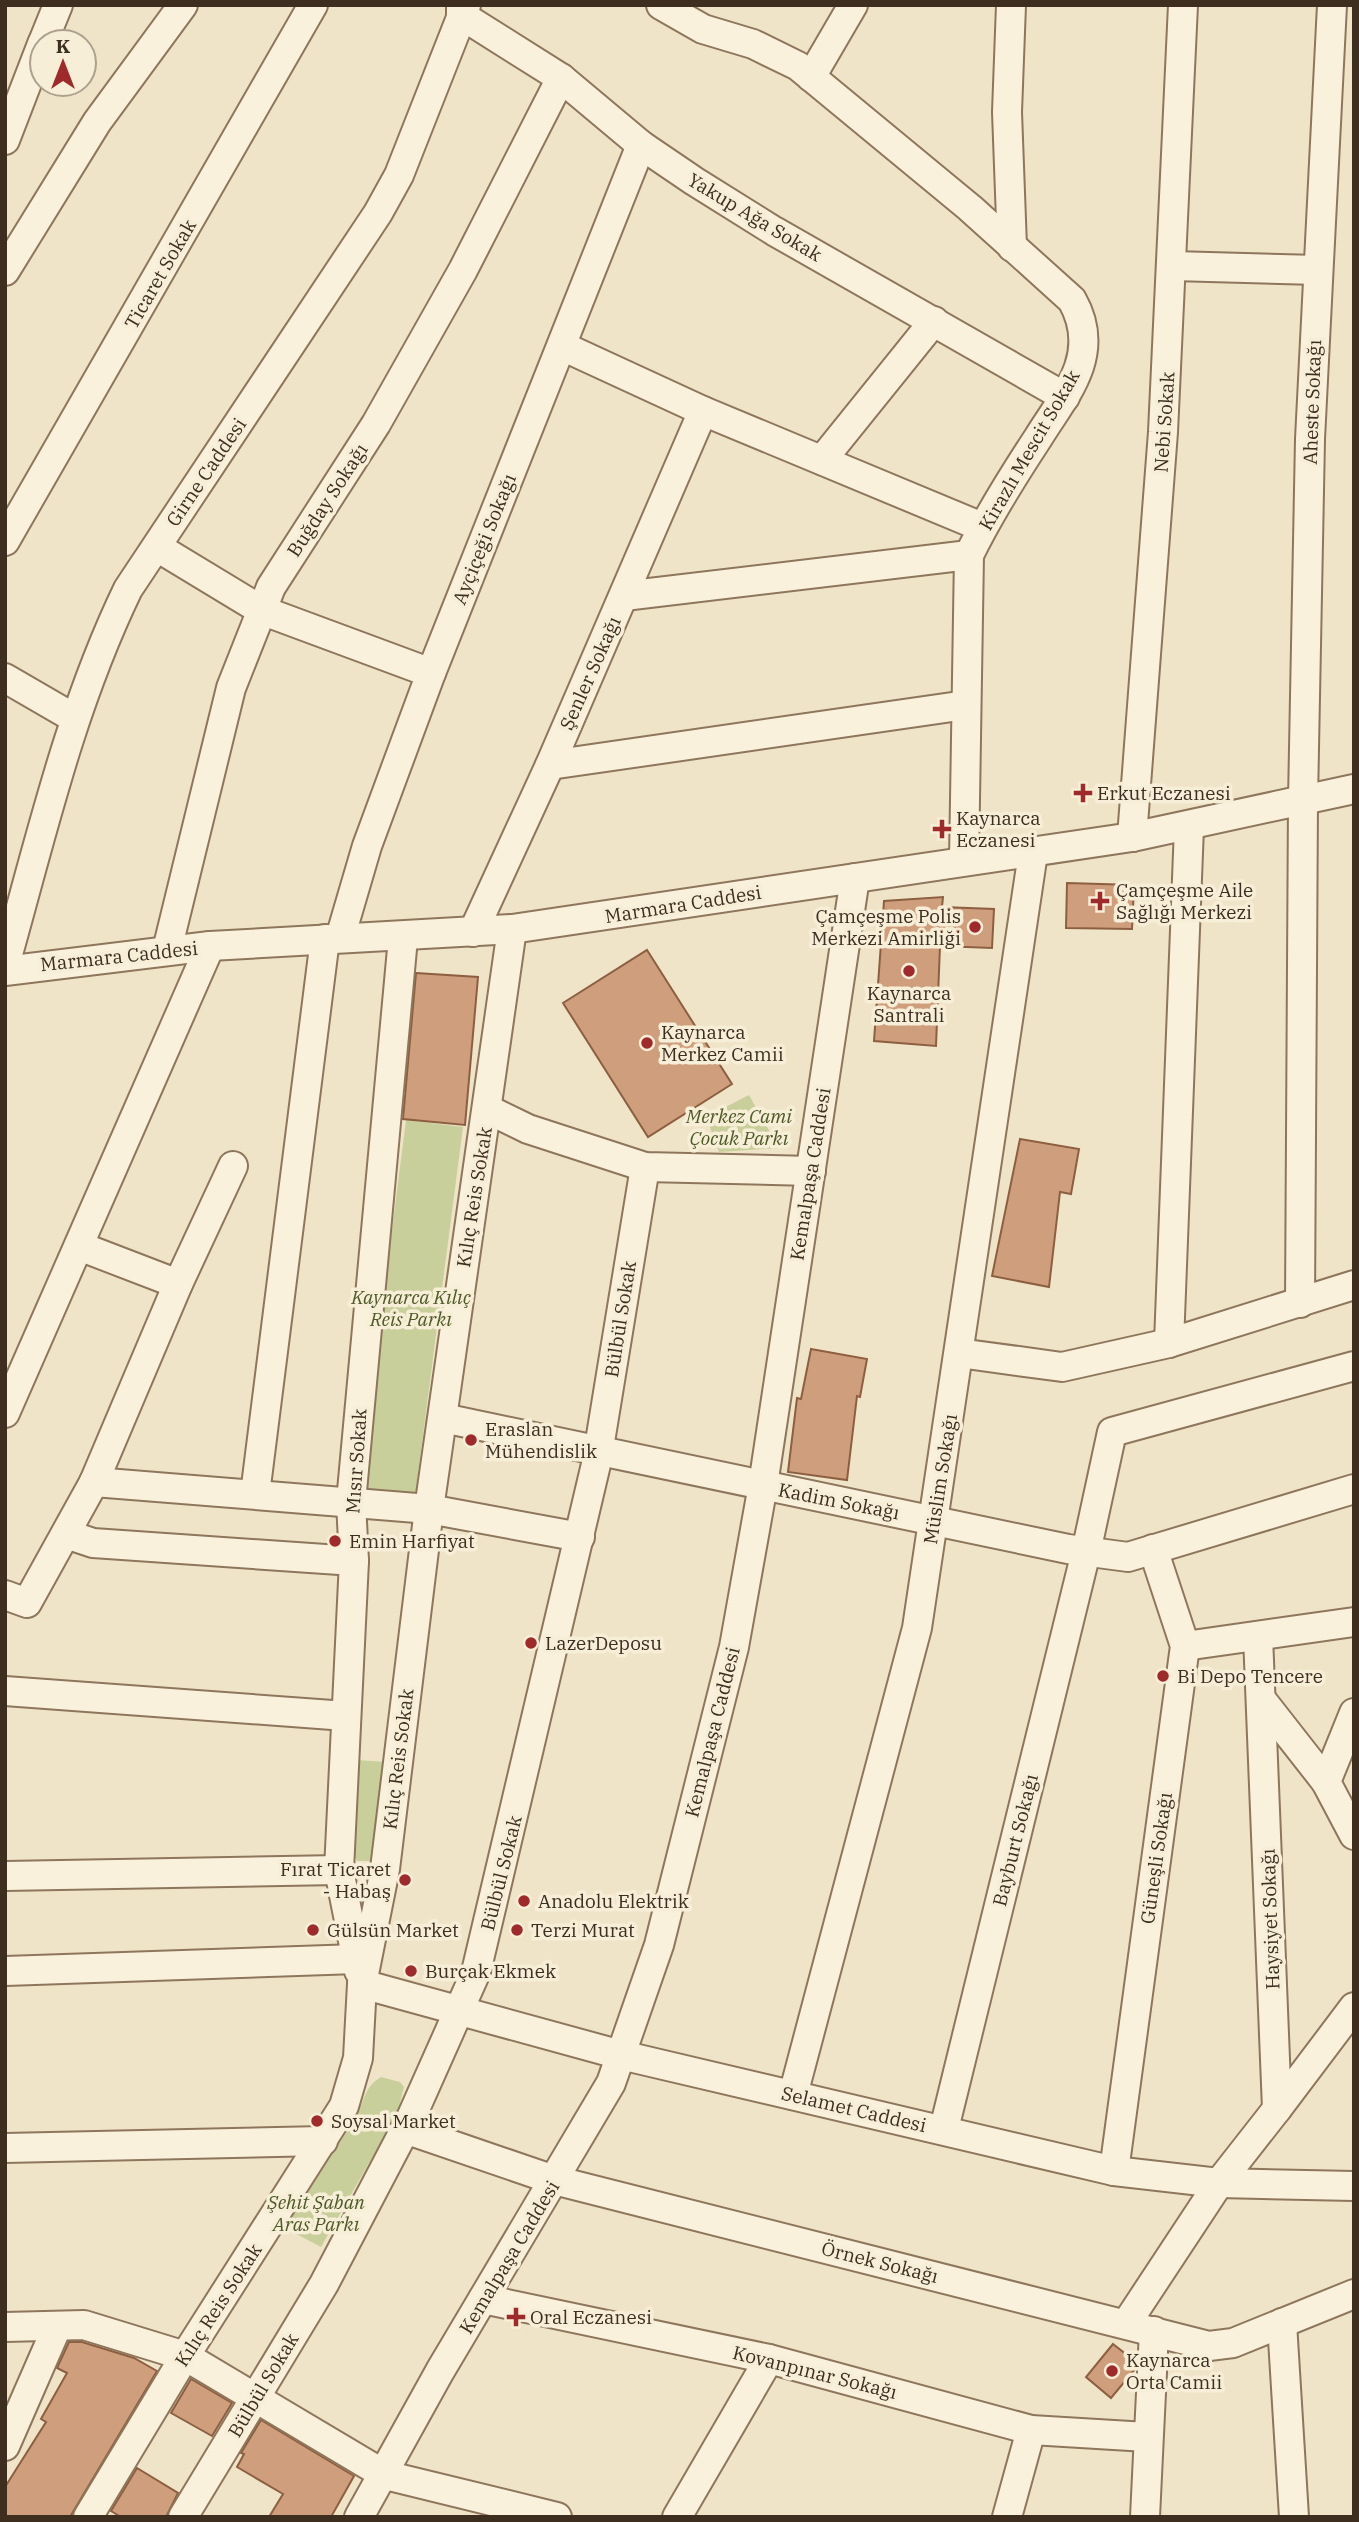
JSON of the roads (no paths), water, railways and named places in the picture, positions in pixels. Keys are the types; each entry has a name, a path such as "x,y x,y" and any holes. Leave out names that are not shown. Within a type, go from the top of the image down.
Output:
{"street":[{"path":"48,28 58,5"},
{"path":"5,271 97,122 183,5"},
{"name":"Ticaret Sokak","path":"5,541 313,5"},
{"name":"Kirazlı Mescit Sokak","path":"661,5 703,29 753,44 778,55 811,77 970,208 1072,300 1082,317 1084,342 1079,368 1065,397 982,527 969,555 964,861"},
{"path":"811,77 853,5"},
{"path":"1011,5 1007,112 1012,247"},
{"name":"Nebi Sokak","path":"1132,837 1173,266 1183,5"},
{"name":"Aheste Sokağı","path":"1300,1303 1303,800 1310,439 1332,5"},
{"name":"Yakup Ağa Sokak","path":"463,9 561,79 640,145 774,231 1065,397"},
{"name":"Girne Caddesi","path":"5,965 74,718 112,622 128,589 378,213 416,135 463,9"},
{"name":"Buğday Sokağı","path":"167,950 231,688 271,587 376,424 443,306 561,79"},
{"path":"5,140 28,80"},
{"name":"Ayçiçeği Sokağı","path":"255,1494 332,938 431,673 640,145"},
{"path":"1173,266 1318,270"},
{"path":"822,460 933,321"},
{"path":"562,346 703,411 982,527"},
{"name":"Şenler Sokağı","path":"473,932 550,765 703,411"},
{"path":"157,547 261,610 431,673"},
{"path":"624,596 969,555"},
{"path":"5,678 74,718"},
{"path":"550,765 966,705"},
{"name":"Marmara Caddesi","path":"5,971 210,946 332,938 403,938 512,929 1132,837 1189,827 1354,789"},
{"path":"1169,1343 1189,827"},
{"name":"Müslim Sokağı","path":"793,2095 917,1628 1033,853"},
{"name":"Kemalpaşa Caddesi","path":"359,2517 483,2299 611,2083 659,1945 731,1658 763,1485 855,878"},
{"name":"Kılıç Reis Sokak","path":"88,2517 184,2356 344,2106 358,2057 359,1972 385,1870 429,1509 512,929"},
{"name":"Mısır Sokak","path":"359,1972 339,1870 354,1561 351,1502 403,938"},
{"path":"5,1413 210,946"},
{"path":"487,1109 528,1129 645,1167 811,1171"},
{"path":"5,1595 27,1603 94,1482 178,1284 233,1166"},
{"name":"Bülbül Sokak","path":"183,2517 324,2284 405,2129 480,1958 599,1450 645,1167"},
{"path":"79,1246 178,1284"},
{"path":"959,1353 1062,1367 1169,1343 1354,1285"},
{"name":"Bayburt Sokağı","path":"944,2129 1086,1552 1112,1432 1354,1366"},
{"name":"Kadim Sokağı","path":"443,1418 1086,1552 1128,1557 1354,1489"},
{"path":"94,1482 429,1509 580,1537"},
{"path":"66,1534 93,1543 354,1561"},
{"name":"Güneşli Sokağı","path":"1114,2171 1185,1646 1153,1549"},
{"path":"1185,1646 1354,1622"},
{"name":"Haysiyet Sokağı","path":"1258,1636 1278,2109"},
{"path":"5,1691 346,1716"},
{"path":"1261,1699 1326,1782 1354,1835"},
{"path":"1326,1782 1354,1713"},
{"path":"5,1876 339,1870"},
{"name":"Selamet Caddesi","path":"5,1971 359,1972 458,2012 621,2055 1114,2171 1219,2183 1354,2186"},
{"path":"1126,2324 1219,2183 1354,2007"},
{"name":"Örnek Sokağı","path":"405,2129 554,2180 1209,2346 1233,2343 1354,2294"},
{"path":"5,2148 323,2141"},
{"name":"Kovanpınar Sokağı","path":"483,2299 769,2359 1031,2430 1147,2437"},
{"path":"1282,2323 1294,2517"},
{"path":"5,2327 83,2325 102,2328 184,2356 385,2474 557,2517"},
{"path":"5,2446 57,2327"},
{"path":"1145,2517 1154,2331"},
{"path":"677,2517 769,2359"},
{"path":"1007,2517 1031,2430"}],"place":[{"name":"Erkut Eczanesi","path":"1083,793"},
{"name":"Kaynarca Eczanesi","path":"942,829"},
{"name":"Çamçeşme Aile Sağlığı Merkezi","path":"1100,901"},
{"name":"Çamçeşme Polis Merkezi Amirliği","path":"975,927"},
{"name":"Kaynarca Santrali","path":"909,971"},
{"name":"Kaynarca Merkez Camii","path":"647,1043"},
{"name":"Eraslan Mühendislik","path":"471,1440"},
{"name":"Emin Harfiyat","path":"335,1541"},
{"name":"LazerDeposu","path":"531,1643"},
{"name":"Bi Depo Tencere","path":"1163,1676"},
{"name":"Fırat Ticaret - Habaş","path":"405,1880"},
{"name":"Anadolu Elektrik","path":"524,1901"},
{"name":"Gülsün Market","path":"313,1930"},
{"name":"Terzi Murat","path":"517,1930"},
{"name":"Burçak Ekmek","path":"411,1971"},
{"name":"Soysal Market","path":"317,2121"},
{"name":"Oral Eczanesi","path":"516,2317"},
{"name":"Kaynarca Orta Camii","path":"1112,2371"}],"park label":[{"name":"Merkez Cami Çocuk Parkı","path":"739,1127"},
{"name":"Kaynarca Kılıç Reis Parkı","path":"411,1308"},
{"name":"Şehit Şaban Aras Parkı","path":"316,2213"}]}
